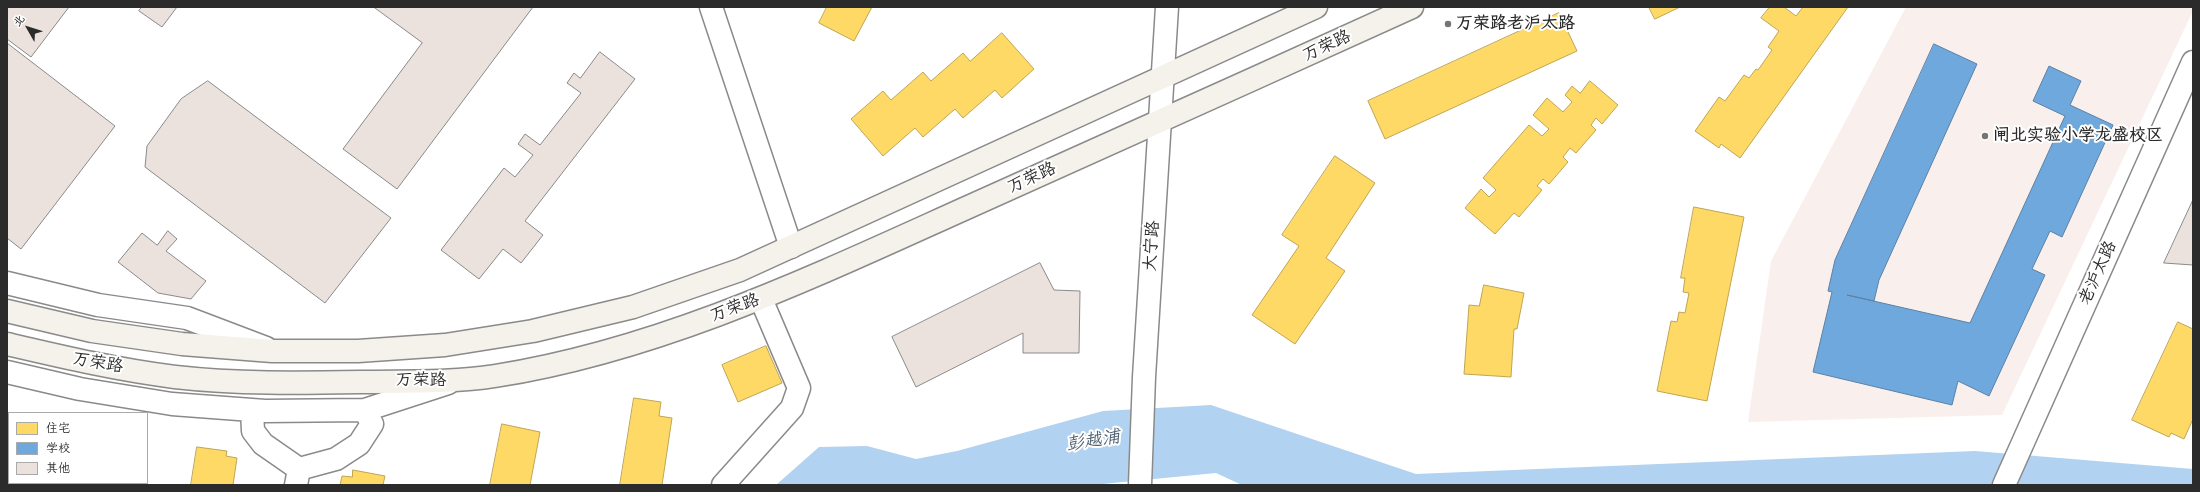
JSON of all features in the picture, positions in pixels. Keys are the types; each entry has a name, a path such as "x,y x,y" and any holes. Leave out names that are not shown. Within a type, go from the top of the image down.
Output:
{"main road":[{"name":"万荣路","path":"7,311 92,331 182,344 272,351 358,351 437,345 533,331 633,306 740,270 1316,7"},
{"name":"万荣路","path":"7,344 86,362 175,377 269,383 452,382 496,376 541,367 646,340 761,299 1412,7"}],"street":[{"path":"711,7 790,247"},
{"name":"大宁路","path":"1140,485 1144,376 1167,7"},
{"name":"老沪太路","path":"2004,485 2193,62"},
{"path":"7,283 98,305 187,318 272,351"},
{"path":"723,485 792,408 799,388 761,299"},
{"path":"7,372 80,389 172,404 252,410 365,410 452,382"},
{"path":"252,410 253,431 263,444 297,477 336,460 359,444 372,424 365,410"}],"shaded area":[{"name":"闸北实验小学龙盛校区","path":"1906,7 2193,7 2193,11 2002,415 1748,422 1771,261"}],"water":[{"name":"彭越浦","path":"1211,405 1416,474 1975,451 2193,469 2193,485 1242,485 1216,473 1092,485 776,485 819,447 867,446 916,459 957,451 1103,411"}],"building: 住宅":[{"path":"827,7 872,7 854,41 819,23"},
{"path":"1649,7 1680,7 1655,19"},
{"path":"1770,7 1784,7 1796,16 1803,7 1848,7 1740,158 1721,144 1719,148 1695,131 1719,97 1725,101 1744,75 1749,78 1756,69 1758,70 1772,50 1768,47 1779,31 1761,18"},
{"path":"1559,13 1577,51 1385,139 1368,101"},
{"path":"1002,33 1034,69 1002,98 995,90 963,118 955,109 923,137 915,128 883,156 851,119 883,91 891,100 923,72 931,81 963,53 970,61"},
{"path":"1590,81 1618,105 1602,124 1596,118 1591,125 1596,130 1576,153 1570,148 1563,157 1568,162 1549,184 1543,179 1537,186 1542,190 1519,217 1514,213 1495,234 1465,208 1481,189 1489,197 1496,190 1483,178 1529,125 1542,136 1549,129 1533,115 1547,98 1563,112 1572,102 1565,95 1572,86 1580,93"},
{"path":"1335,156 1375,183 1326,258 1345,271 1295,344 1252,315 1299,246 1282,235"},
{"path":"1694,207 1744,217 1707,401 1657,391 1671,321 1677,322 1679,312 1685,313 1689,293 1683,292 1685,278 1681,278"},
{"path":"1484,285 1524,293 1517,329 1514,329 1511,377 1464,374 1469,305 1479,306"},
{"path":"2178,322 2193,329 2193,419 2184,439 2171,433 2169,437 2132,420"},
{"path":"766,346 782,383 738,402 722,365"},
{"path":"634,398 661,402 659,416 672,418 662,485 620,485"},
{"path":"502,424 540,432 530,485 490,485"},
{"path":"197,447 227,451 226,456 237,458 233,485 191,485"},
{"path":"353,470 385,476 383,485 340,485 342,476 352,477"},
{"path":"49,484 96,484 96,485"}],"building: 学校":[{"path":"1934,44 1977,64 1879,280 1874,301 1847,295 1970,323 2065,116 2033,101 2049,66 2081,81 2070,105 2113,125 2062,237 2050,231 2032,269 2045,275 1989,396 1958,381 1952,405 1813,372 1832,292 1828,291 1835,260"}],"building: 其他":[{"path":"7,7 69,7 31,57 7,39"},
{"path":"142,7 177,7 162,27 139,11"},
{"path":"374,7 533,7 397,189 343,149 422,43"},
{"path":"7,43 115,126 21,249 7,238"},
{"path":"600,52 635,79 525,221 543,235 521,263 503,249 479,279 441,250 504,168 515,177 533,155 518,144 525,134 540,145 581,93 567,83 574,73 580,78"},
{"path":"208,81 391,218 325,303 145,167 147,146 181,99"},
{"path":"2193,200 2193,265 2164,263"},
{"path":"168,231 177,239 166,251 206,281 191,299 158,293 118,262 142,233 157,245"},
{"path":"1040,263 1054,290 1080,291 1079,353 1023,353 1023,333 916,387 892,337"}],"place":[{"name":"万荣路老沪太路","path":"1448,24"},
{"name":"闸北实验小学龙盛校区","path":"1985,136"}]}
